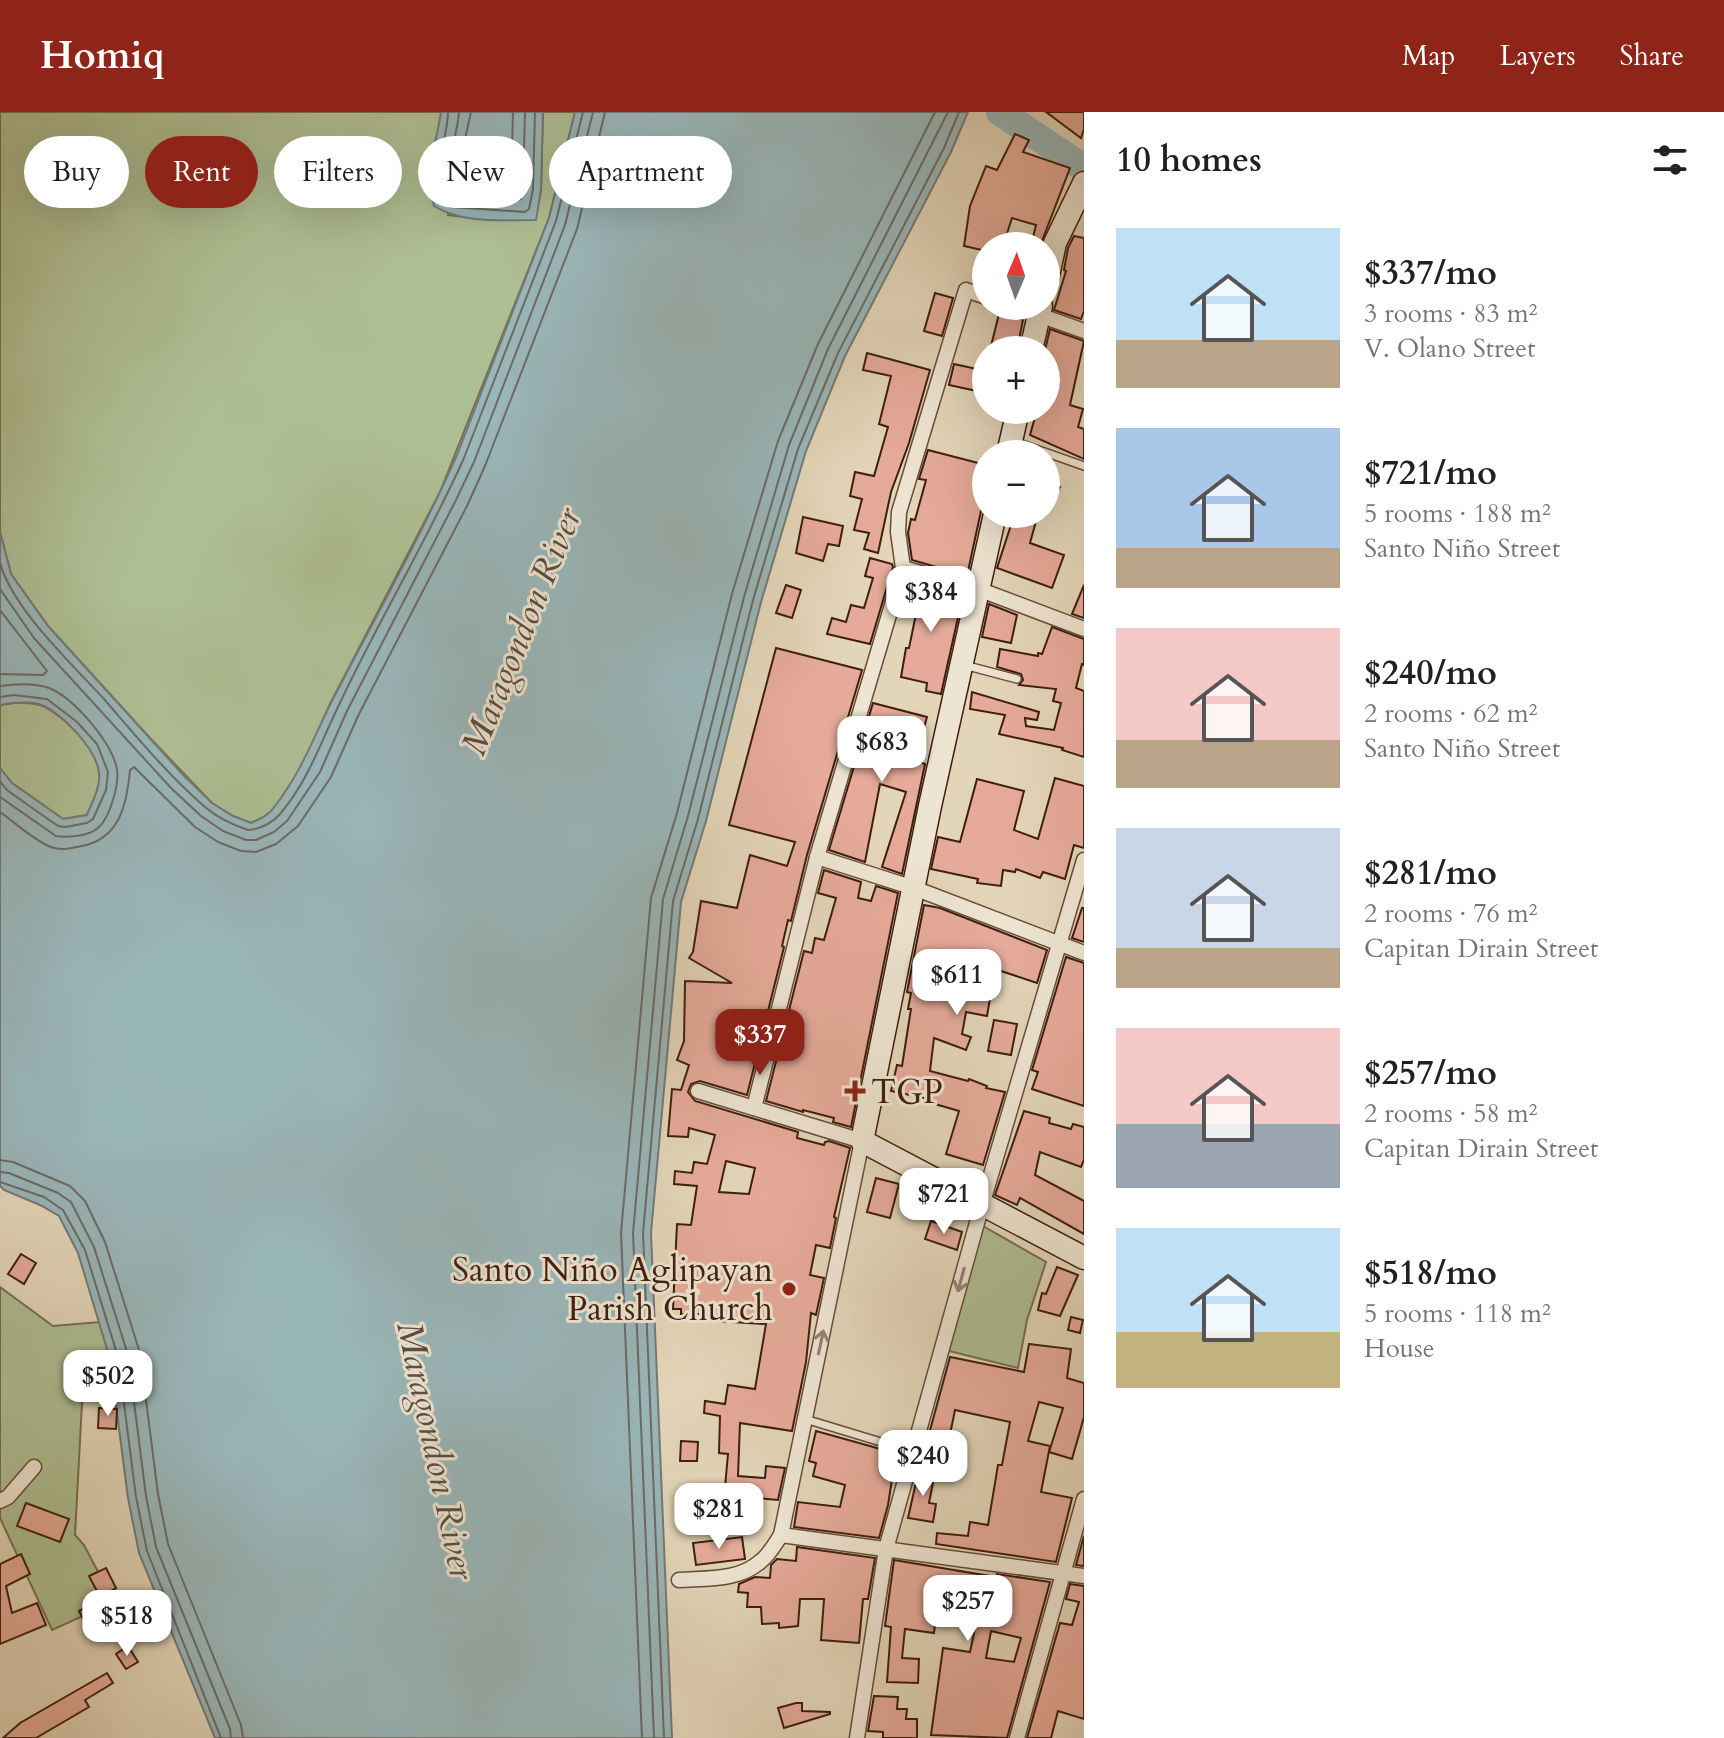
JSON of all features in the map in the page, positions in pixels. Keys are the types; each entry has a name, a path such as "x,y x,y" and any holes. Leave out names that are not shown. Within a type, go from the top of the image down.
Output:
{"main road":[{"path":"1060,233 1083,186"},
{"path":"992,528 862,1141 1084,1258"}],"street":[{"path":"754,1108 817,857 903,568 898,532 899,512 966,290 972,292"},
{"path":"1060,320 1084,331"},
{"path":"903,568 978,589 1084,629"},
{"path":"817,857 914,888 1084,953"},
{"path":"857,1738 886,1549 982,1205 1084,860"},
{"path":"679,1580 745,1572 763,1561 781,1535 862,1141 698,1091"},
{"path":"0,1501 8,1497 34,1467"},
{"path":"1017,1738 1084,1499"},
{"path":"781,1535 1084,1576"}],"lane":[{"path":"1060,460 1084,466"},
{"path":"962,665 1017,679"},
{"path":"805,1419 914,1452"}],"green space":[{"path":"0,112 441,112 443,136 418,136 418,208 448,208 448,215 491,220 535,220 541,190 543,112 575,112 569,136 549,136 549,208 551,208 549,218 440,492 330,704 304,763 274,809 265,817 251,823 212,803 150,738 48,626 11,574 0,532"},
{"path":"14,703 45,707 71,726 93,753 99,784 87,815 63,819 12,783 0,768 0,705"},
{"path":"983,1226 1046,1262 1027,1320 1018,1368 945,1350"},
{"path":"0,1287 53,1326 100,1322 110,1359 75,1364 82,1403 75,1535 84,1545 114,1602 52,1630 0,1518"}],"water":[{"path":"441,112 543,112 541,190 536,220 470,218 438,208 533,208 533,136 436,136"},
{"name":"Maragondon River","path":"575,112 968,112 951,152 845,356 806,451 761,602 706,821 681,902 651,1233 672,1738 215,1738 139,1553 128,1498 110,1359 78,1253 59,1216 0,1186 0,768 12,783 63,819 87,815 99,784 99,773 86,744 52,711 34,703 0,705 0,532 11,574 48,626 183,775 212,803 233,816 251,823 267,814 300,767 443,486 551,208 732,208 732,136 569,136"}],"building":[{"path":"1046,112 1084,112 1081,138"},
{"path":"1015,134 1029,140 1023,152 1070,168 1045,232 1034,232 1036,225 1012,218 1008,232 972,232 972,248 964,246 970,206 986,166 997,170"},
{"path":"1074,236 1084,238 1084,311 1081,319 1060,312 1060,290 1068,248"},
{"path":"935,293 953,298 942,336 924,331"},
{"path":"998,320 1023,320 1020,336 994,336"},
{"path":"1050,329 1084,341 1070,405 1083,409 1078,427 1084,429 1084,459 1060,448 1060,440 1041,440 1030,435 1033,424 1060,424 1060,336 1048,336"},
{"path":"867,353 930,370 891,492 878,553 864,549 869,533 854,530 862,499 850,496 855,472 874,476 888,427 879,424 891,376 863,370"},
{"path":"954,364 972,368 972,390 949,385"},
{"path":"928,450 972,461 972,528 977,528 967,576 912,560 908,533 911,519 915,520 926,480 919,479"},
{"path":"803,517 843,526 839,546 828,544 823,561 796,553"},
{"path":"1010,528 1034,528 1030,543 1064,555 1052,588 997,568"},
{"path":"870,558 892,564 893,567 870,644 827,634 832,618 846,622 851,605 864,608 873,578 865,576"},
{"path":"910,580 963,595 941,694 926,691 927,683 901,677 916,614 906,612"},
{"path":"786,585 801,590 792,618 776,613"},
{"path":"1084,585 1084,618 1072,614"},
{"path":"989,604 1017,615 1011,643 982,637"},
{"path":"1052,627 1084,639 1084,665 1076,688 1084,691 1084,757 1063,748 999,734 1005,715 970,709 972,692 1039,712 1037,720 1025,718 1026,726 1054,730 1061,703 1053,701 1056,689 1019,685 1023,680 1021,674 997,667 1000,649 1038,656 1038,653 1042,654"},
{"path":"776,648 862,670 807,855 791,921 788,920 747,1095 700,1081 691,1084 688,1092 695,1101 798,1132 797,1138 824,1145 829,1141 850,1148 830,1248 816,1245 810,1275 824,1278 816,1315 811,1313 806,1362 792,1431 740,1423 738,1476 765,1478 766,1466 785,1468 778,1500 748,1497 747,1509 717,1506 719,1487 725,1487 728,1454 719,1453 720,1416 704,1413 705,1401 725,1404 728,1385 755,1389 766,1324 700,1320 700,1314 681,1314 681,1309 673,1309 677,1224 691,1225 697,1186 674,1184 675,1171 692,1173 694,1162 707,1164 715,1135 689,1128 688,1137 668,1136 672,1089 681,1090 689,1065 677,1060 684,1041 685,981 732,983 689,958 693,952 701,901 737,908 750,855 787,866 795,842 729,825","holes":["726,1161 755,1168 749,1194 719,1192"]},
{"path":"873,703 927,717 915,760 925,764 902,874 882,867 906,792 880,784 865,862 829,850"},
{"path":"1055,778 1084,786 1084,848 1074,845 1065,879 1043,872 1040,878 1016,869 1015,872 1003,870 1001,886 977,883 978,879 931,869 938,837 960,842 977,779 1024,791 1014,830 1038,839"},
{"path":"824,870 861,882 858,898 871,901 876,886 898,893 851,1127 833,1122 834,1118 766,1101 804,951 812,953 815,938 824,940 836,898 818,893"},
{"path":"924,905 940,908 1047,950 1037,983 995,969 987,1016 966,1012 962,1034 971,1037 966,1050 934,1038 930,1071 969,1079 986,1088 1005,1092 983,1165 946,1154 959,1111 928,1102 929,1099 891,1091 897,1065 902,1066 911,1009 908,1009 911,993 907,992"},
{"path":"1084,908 1084,942 1072,938"},
{"path":"1066,957 1084,963 1084,1106 1032,1089 1038,1072 1032,1070"},
{"path":"994,1020 1017,1024 1011,1055 988,1051"},
{"path":"1024,1111 1050,1118 1049,1123 1071,1129 1073,1124 1084,1127 1084,1160 1081,1167 1040,1152 1035,1175 1084,1201 1084,1234 1020,1198 1017,1205 995,1195"},
{"path":"876,1178 899,1184 890,1218 867,1212"},
{"path":"931,1221 962,1232 957,1250 925,1239"},
{"path":"21,1254 36,1263 24,1284 8,1274"},
{"path":"1057,1267 1078,1275 1060,1316 1038,1310 1042,1293 1046,1294"},
{"path":"1071,1317 1083,1320 1080,1333 1068,1330"},
{"path":"1029,1344 1071,1349 1067,1378 1084,1383 1084,1417 1072,1459 1049,1452 1063,1408 1039,1402 1028,1441 1050,1446 1041,1492 1072,1498 1056,1562 936,1544 937,1533 968,1536 970,1522 988,1525 998,1465 1002,1465 1010,1422 955,1410 947,1449 926,1445 950,1357 1024,1372"},
{"path":"103,1360 114,1388 97,1395 85,1367"},
{"path":"99,1408 117,1409 116,1429 98,1428"},
{"path":"816,1431 902,1455 898,1468 894,1467 879,1538 794,1527 798,1502 840,1507 845,1485 813,1476 816,1463 809,1461"},
{"path":"681,1441 698,1442 697,1461 680,1461"},
{"path":"919,1469 935,1472 929,1503 936,1504 933,1522 908,1518"},
{"path":"26,1503 69,1519 60,1542 17,1526"},
{"path":"1084,1536 1084,1566 1076,1565"},
{"path":"742,1537 745,1559 696,1565 693,1543"},
{"path":"797,1547 875,1558 868,1599 863,1599 859,1643 821,1640 824,1599 800,1599 798,1626 779,1628 779,1623 762,1624 761,1607 747,1607 748,1593 738,1592 739,1584 755,1577 770,1578 771,1565 777,1559 796,1561"},
{"path":"21,1554 30,1574 6,1586 12,1613 37,1603 46,1625 0,1644 0,1564"},
{"path":"894,1560 996,1577 997,1574 1050,1582 1007,1738 931,1735 943,1648 970,1652 975,1628 970,1626 975,1606 938,1600 934,1633 905,1629 902,1658 919,1659 918,1683 887,1682 891,1627 885,1626","holes":["991,1631 1021,1638 1014,1662 986,1658"]},
{"path":"106,1568 116,1588 100,1597 89,1576"},
{"path":"1070,1584 1084,1586 1084,1719 1058,1711 1051,1738 1027,1738 1060,1623 1072,1625 1079,1602 1066,1599"},
{"path":"153,1594 166,1622 144,1632 131,1603"},
{"path":"98,1601 106,1617 87,1627 79,1611"},
{"path":"128,1646 138,1662 126,1669 116,1654"},
{"path":"107,1673 113,1683 85,1700 89,1707 36,1738 3,1738 20,1723"},
{"path":"874,1696 898,1697 897,1709 907,1709 906,1719 917,1719 917,1738 883,1738 883,1732 868,1731"},
{"path":"802,1703 802,1711 830,1714 784,1728 778,1708"}],"waterway":[{"path":"1000,112 1084,168"}],"place":[{"name":"TGP","path":"855,1091"},
{"name":"Santo Niño Aglipayan Parish Church","path":"789,1289"}]}
